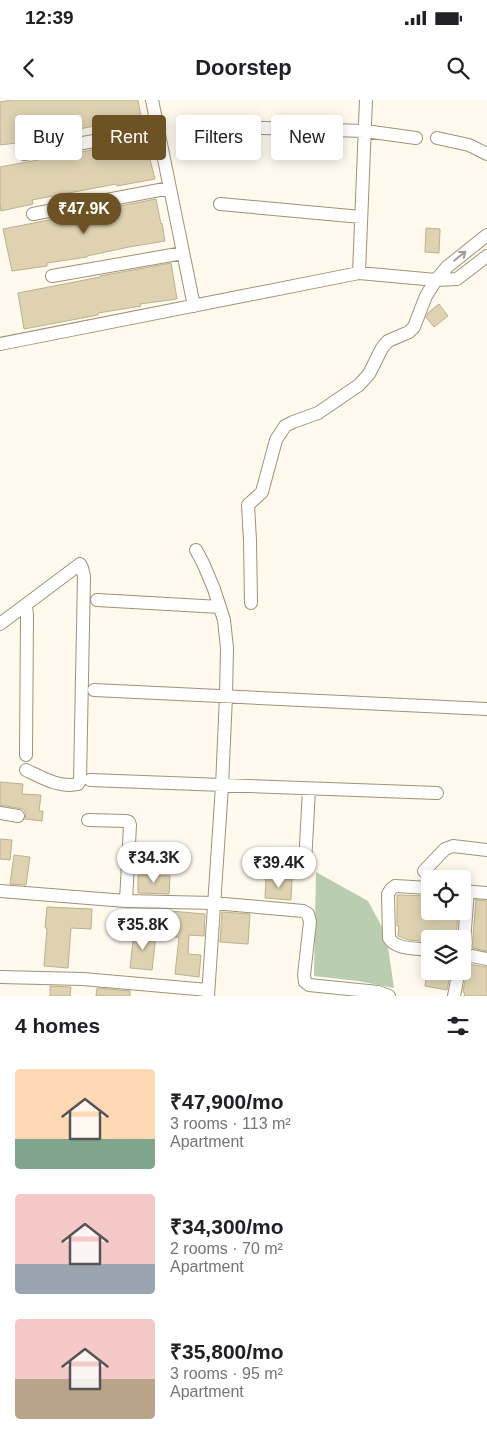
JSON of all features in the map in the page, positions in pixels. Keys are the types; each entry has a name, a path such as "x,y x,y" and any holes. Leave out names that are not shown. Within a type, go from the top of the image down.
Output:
{"street":[{"path":"152,100 155,115"},
{"path":"359,273 366,100"},
{"path":"261,128 365,131 416,138"},
{"path":"437,138 468,145 487,154"},
{"path":"164,160 194,306"},
{"path":"33,214 170,188"},
{"path":"220,204 361,217"},
{"path":"251,603 248,505 262,492 273,448 281,431 293,422 318,413 359,385 369,374 382,348 388,342 414,327 426,296 436,280 448,267 487,235"},
{"path":"52,276 183,253"},
{"path":"0,344 359,273 436,280 456,279 487,256"},
{"path":"0,977 83,979 208,993 222,786 227,648 224,620 220,607 196,550"},
{"path":"0,624 80,564 84,576 80,780 78,784 73,785 56,784 26,770"},
{"path":"97,600 220,607"},
{"path":"26,606 26,755"},
{"path":"94,690 487,709"},
{"path":"90,780 437,794"},
{"path":"305,864 308,789"},
{"path":"0,813 18,816"},
{"path":"88,820 126,821 130,825 126,901"},
{"path":"425,870 445,849 453,846 487,850"},
{"path":"421,887 395,886 388,894 389,938 392,943 398,946 421,949"},
{"path":"0,891 126,901 213,903 303,911 308,914 310,922 304,975 305,982 309,986 378,992 389,996"},
{"path":"471,892 487,893"},
{"path":"471,956 487,959"},
{"path":"454,996 457,980"}],"green space":[{"path":"316,872 368,901 382,927 388,947 394,988 358,981 314,976"}],"building":[{"path":"11,100 138,100 141,115 92,115 92,126 82,128 82,115 15,115 15,143 0,145 0,102"},
{"path":"92,150 92,160 150,160 155,179 117,186 116,184 32,200 33,204 1,211 0,167 38,160 82,160 82,152"},
{"path":"156,199 165,241 47,263 47,266 12,271 3,229"},
{"path":"426,228 440,229 439,253 425,252"},
{"path":"171,263 177,299 140,304 141,306 24,329 18,293"},
{"path":"439,304 448,316 434,327 426,317"},
{"path":"0,782 23,784 22,794 41,795 39,811 43,811 42,821 25,819 26,814 23,809 0,805"},
{"path":"0,839 12,840 10,860 0,859"},
{"path":"14,855 30,857 26,885 10,884"},
{"path":"138,875 170,876 169,894 138,893"},
{"path":"266,877 292,879 291,900 265,898"},
{"path":"397,895 421,896 421,920 457,920 457,930 421,930 421,941 409,940 398,936 399,926 397,926"},
{"path":"476,900 487,901 487,951 472,948"},
{"path":"47,907 92,909 91,929 71,928 68,968 44,966"},
{"path":"170,911 205,914 204,936 189,935 188,954 201,955 199,977 175,974 179,937 168,937"},
{"path":"222,912 250,914 248,944 220,942"},
{"path":"134,932 156,935 152,970 130,968"},
{"path":"471,964 487,967 487,996 464,996 465,993 463,992 465,980 471,980"},
{"path":"426,980 449,980 447,990 425,986"},
{"path":"50,986 71,987 70,996 50,996"},
{"path":"97,988 130,991 130,996 96,996"}]}
